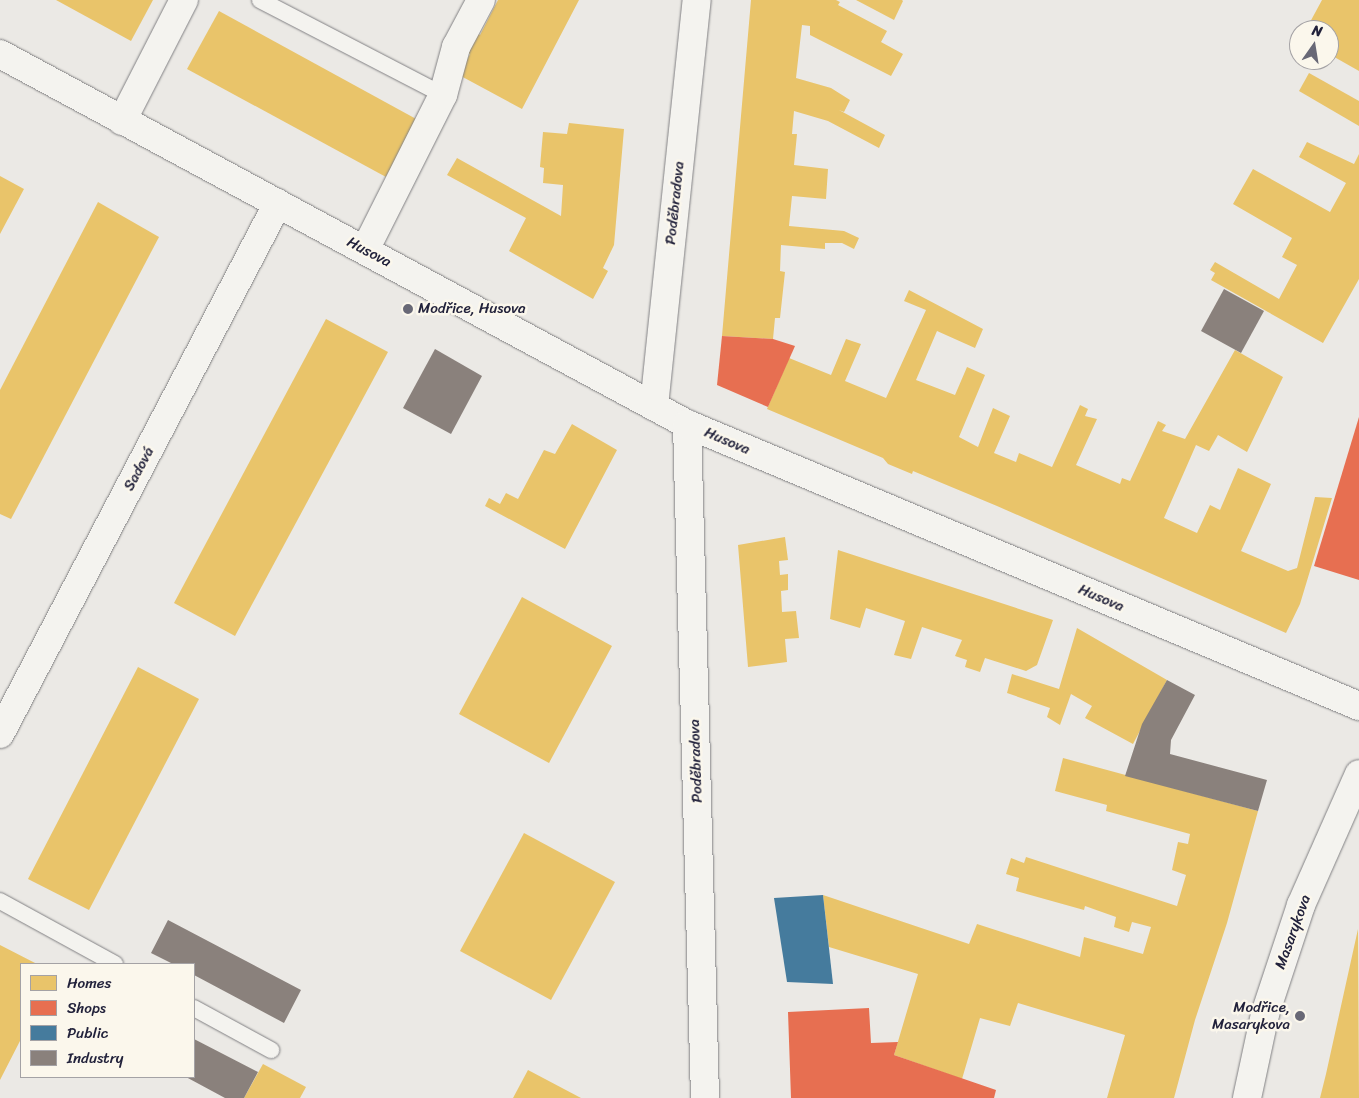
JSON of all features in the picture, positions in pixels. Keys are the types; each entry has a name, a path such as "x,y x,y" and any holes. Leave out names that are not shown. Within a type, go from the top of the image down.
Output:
{"street":[{"path":"122,121 184,0"},
{"path":"365,250 443,95 456,47 481,0"},
{"name":"Poděbradova","path":"654,406 697,0"},
{"name":"Husova","path":"0,54 687,424 1359,706"},
{"name":"Sadová","path":"0,734 278,203"},
{"name":"Poděbradova","path":"687,424 705,1098"},
{"name":"Masarykova","path":"1247,1098 1265,1014 1301,906 1359,774"}],"lane":[{"path":"260,0 443,95"},
{"path":"0,902 113,963"},
{"path":"195,1009 271,1050"}],"building: Homes":[{"path":"56,0 153,0 131,41"},
{"path":"498,0 579,0 522,109 459,75 470,54 461,49 472,30 480,35"},
{"path":"751,0 836,0 840,2 838,5 887,31 881,42 903,54 891,76 810,35 810,26 802,25 796,78 831,88 850,100 844,112 839,110 885,135 879,148 828,121 794,111 792,134 797,134 794,165 828,169 826,199 792,196 789,226 844,231 859,238 854,249 842,243 825,243 825,249 781,245 780,271 785,272 780,318 775,318 773,339 722,336"},
{"path":"856,0 902,0 903,1 894,20"},
{"path":"1322,0 1359,0 1359,71 1339,60 1339,20 1311,20"},
{"path":"219,11 418,120 386,177 187,69"},
{"path":"1309,73 1359,101 1359,126 1299,91"},
{"path":"569,123 624,129 614,245 603,268 608,271 593,299 509,251 526,218 447,175 457,158 561,216 563,185 543,183 544,168 540,167 543,132 567,134"},
{"path":"1307,142 1354,164 1359,154 1359,279 1323,343 1211,280 1215,273 1210,270 1215,262 1279,299 1297,265 1282,257 1292,238 1233,204 1253,169 1330,212 1346,183 1299,157"},
{"path":"0,176 24,189 0,234"},
{"path":"98,202 159,237 11,519 0,514 0,390"},
{"path":"909,290 983,329 975,348 937,331 916,380 955,395 967,367 985,375 959,437 978,447 993,408 1010,416 994,453 1016,462 1019,453 1052,467 1080,405 1088,409 1085,416 1097,419 1076,465 1120,484 1122,478 1130,481 1158,421 1166,425 1162,431 1185,439 1235,350 1283,377 1247,452 1218,435 1209,451 1196,445 1164,518 1197,533 1210,505 1220,510 1238,468 1271,484 1241,551 1288,571 1297,568 1315,497 1332,498 1300,604 1286,633 997,506 913,471 912,474 888,464 883,458 767,409 789,358 831,375 846,339 861,344 845,381 886,398 926,310 904,301"},
{"path":"326,319 388,352 235,636 174,603"},
{"path":"572,424 617,450 565,549 485,506 489,498 500,504 506,493 518,499 544,450 555,454"},
{"path":"785,537 788,560 779,561 780,575 788,574 788,590 781,591 782,612 796,611 799,638 785,639 787,662 748,667 738,545"},
{"path":"838,550 1053,620 1037,665 1026,671 985,658 980,672 965,667 967,660 955,656 962,640 922,627 911,659 894,655 905,621 866,608 860,628 830,619"},
{"path":"522,597 612,646 549,763 459,714"},
{"path":"1077,628 1167,680 1133,744 1085,718 1092,706 1071,694 1060,725 1047,717 1050,708 1007,693 1012,674 1059,689"},
{"path":"138,667 199,699 89,910 28,879"},
{"path":"1063,758 1258,811 1227,923 1195,1020 1174,1098 1107,1098 1125,1035 1018,1003 1010,1026 980,1018 962,1079 894,1055 918,974 829,947 823,895 969,944 977,924 1080,957 1084,937 1143,954 1151,927 1132,922 1129,932 1114,927 1116,917 1085,906 1084,910 1016,891 1019,878 1006,874 1011,858 1024,863 1026,857 1177,906 1186,875 1172,870 1178,842 1188,844 1190,834 1106,811 1107,805 1055,791"},
{"path":"524,833 615,882 551,1000 460,951"},
{"path":"1358,929 1359,1098 1320,1098 1326,1074"},
{"path":"0,945 35,963 20,963 20,1041 0,1080"},
{"path":"263,1064 306,1087 300,1098 244,1098"},
{"path":"528,1070 581,1098 513,1098"}],"building: Shops":[{"path":"722,336 773,339 795,346 768,407 717,385"},
{"path":"1359,417 1359,580 1314,566"},
{"path":"869,1008 871,1043 898,1042 894,1055 996,1090 994,1098 791,1098 788,1012"}],"building: Public":[{"path":"823,895 833,984 787,982 774,898"}],"building: Industry":[{"path":"1224,289 1264,311 1241,353 1201,331"},
{"path":"435,349 482,376 451,434 403,408"},
{"path":"1167,680 1195,695 1171,740 1170,754 1267,780 1258,811 1125,776 1142,724"},
{"path":"168,920 301,990 284,1023 195,976 195,963 171,963 151,953"},
{"path":"195,1040 258,1072 244,1098 225,1098 188,1078 195,1078"}],"place":[{"name":"Modřice, Husova","path":"408,309"},
{"name":"Modřice, Masarykova","path":"1300,1016"}]}
